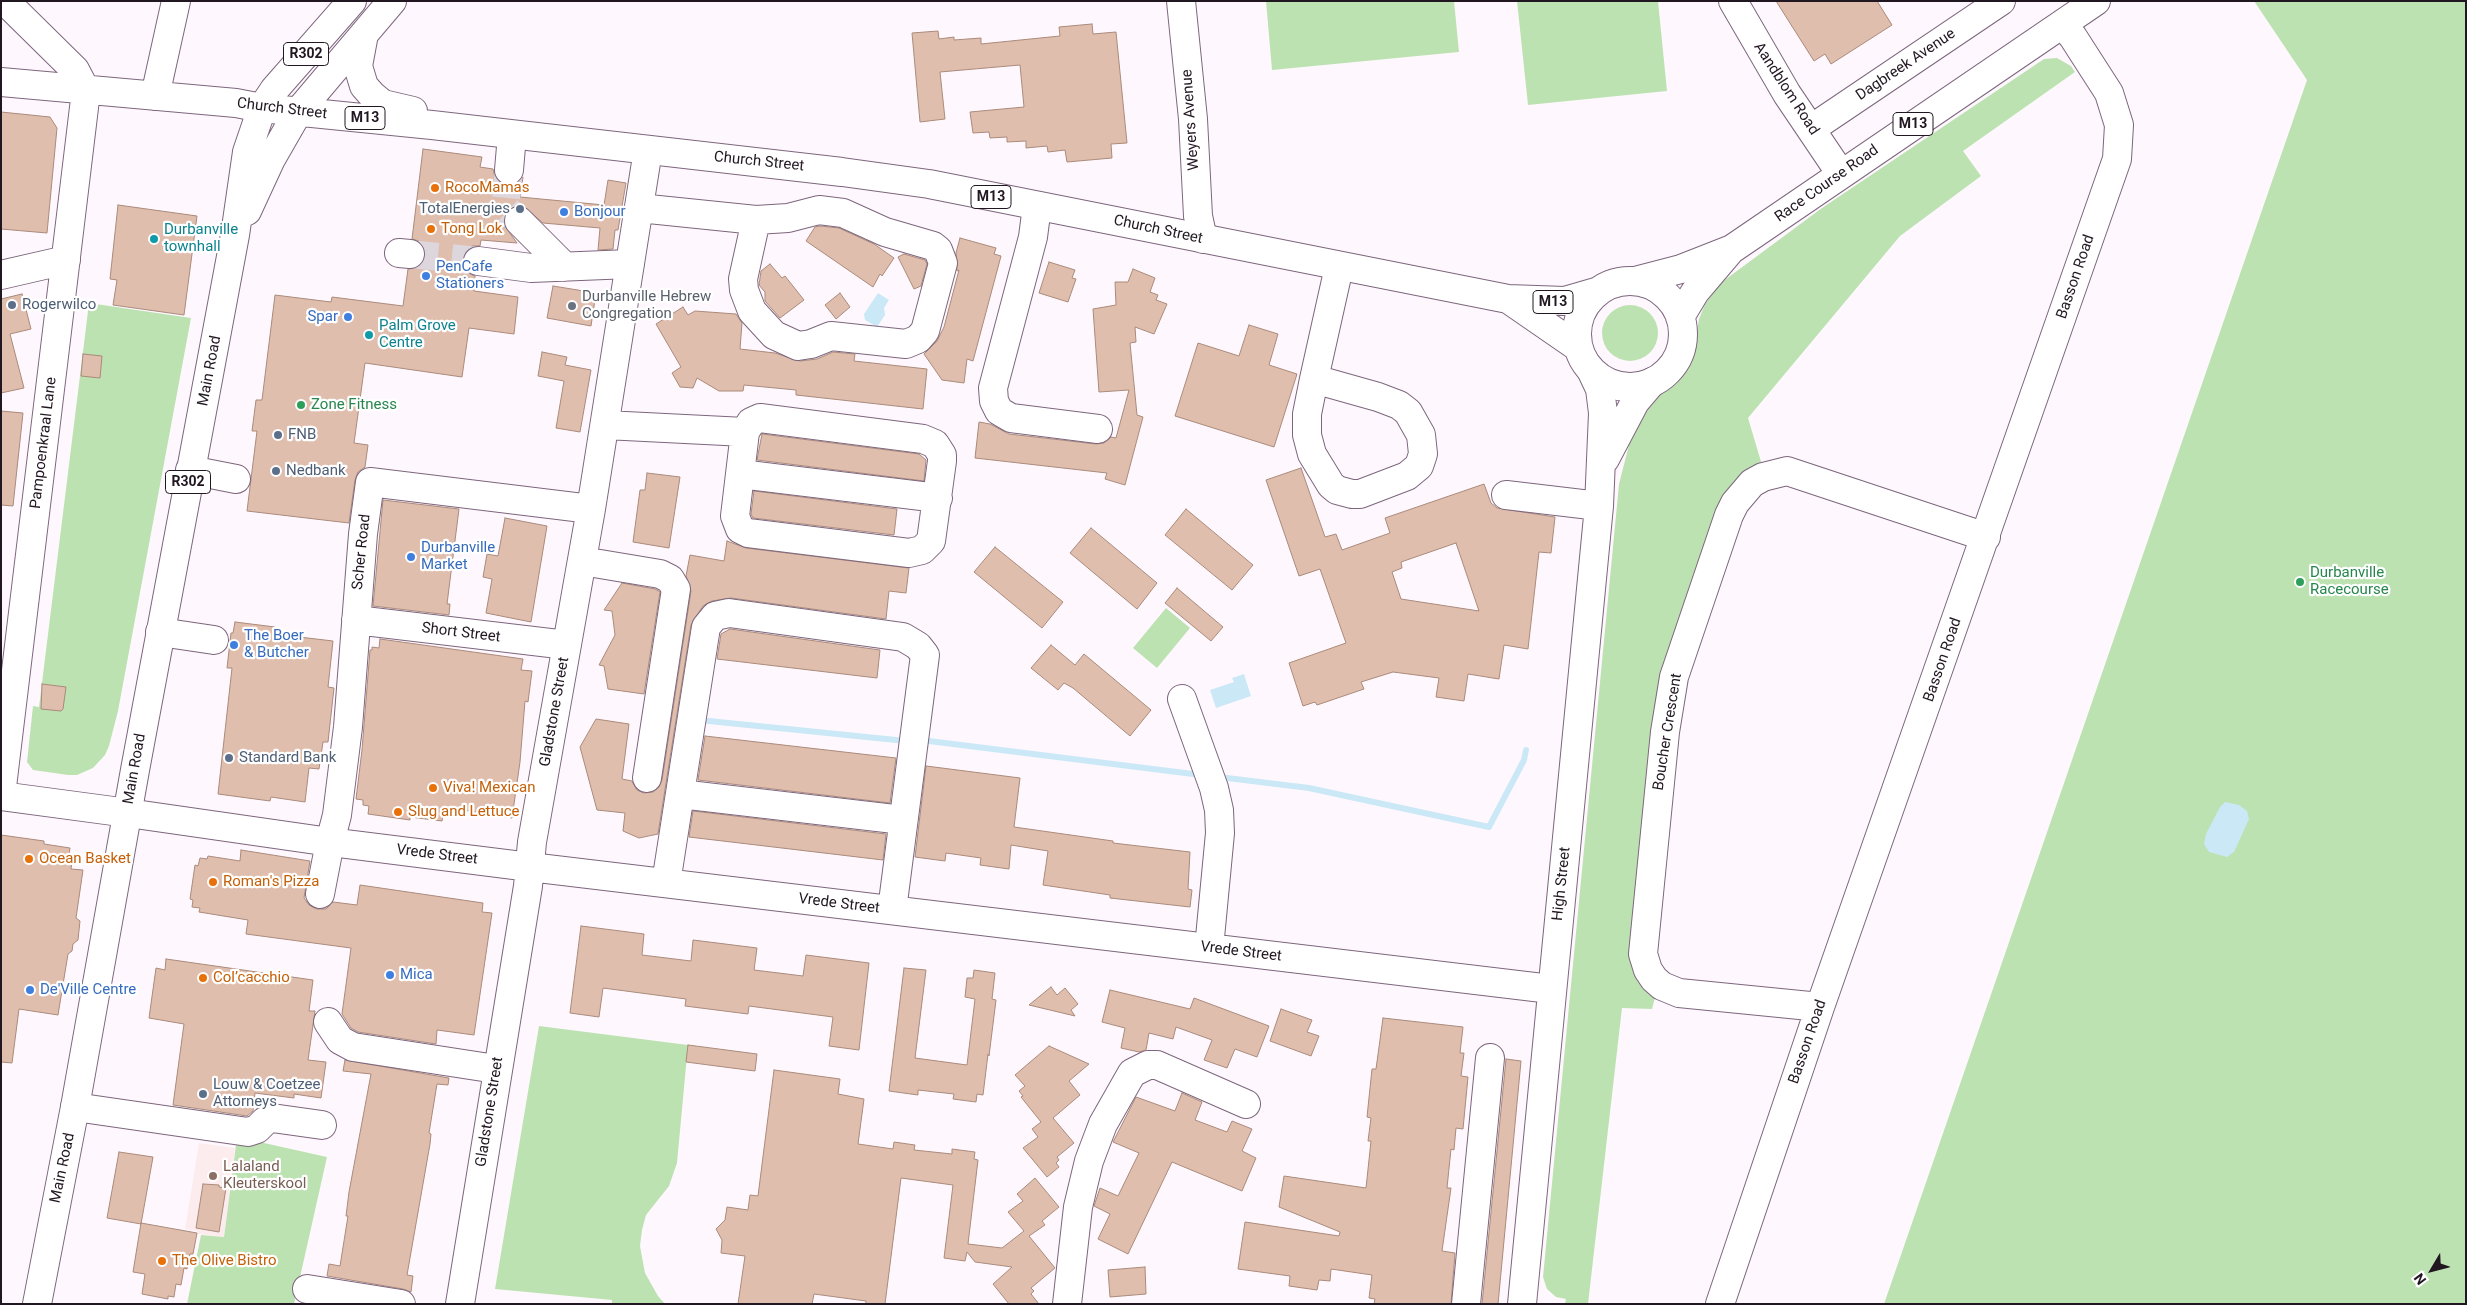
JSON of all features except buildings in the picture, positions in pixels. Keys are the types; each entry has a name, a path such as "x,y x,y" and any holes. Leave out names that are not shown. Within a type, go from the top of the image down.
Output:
{"street":[{"path":"5,1 75,70 86,91"},
{"path":"155,96 176,1"},
{"name":"R302","path":"236,235 247,152 262,108 274,90 352,1"},
{"name":"R302","path":"236,235 271,159 298,112 392,1"},
{"name":"Weyers Avenue","path":"1181,1 1192,119 1198,216 1204,239"},
{"name":"Aandblom Road","path":"1734,1 1768,63 1841,174"},
{"name":"Dagbreek Avenue","path":"1811,129 2001,1"},
{"name":"Race Course Road","path":"1596,292 1615,283 1635,281 1681,269 1732,249 2096,1"},
{"name":"Basson Road","path":"1720,1304 1820,1007 2117,159 2119,125 2109,92 2073,36 2063,24"},
{"path":"364,34 358,54 358,71 364,86 375,98 392,107 444,117 468,130"},
{"name":"Church Street","path":"1,82 155,96 842,172 929,184 1339,267 1508,299 1565,302 1596,292"},
{"name":"Pampoenkraal Lane","path":"1,795 7,703 66,260 86,91"},
{"path":"509,170 512,135"},
{"name":"Gladstone Street","path":"460,1304 496,1069 530,867 532,842 592,509 648,150"},
{"path":"1037,206 1033,237 993,388 994,402 999,411 1011,418 1098,429"},
{"path":"639,208 756,220 788,218 819,210 842,213 885,232 933,246 938,250 943,262 925,331 918,339 906,344 832,336 811,344 798,346 774,335 752,311 744,290 743,279 756,220"},
{"path":"519,221 566,267"},
{"name":"Main Road","path":"36,1304 75,1107 160,632 236,235"},
{"name":"Race Course Road","path":"1680,317 1695,292 1732,249"},
{"path":"1,274 66,260"},
{"path":"478,261 531,268 630,264"},
{"path":"1314,379 1378,397 1399,405 1408,412 1418,427 1423,454 1414,472 1360,494 1345,493 1331,485 1314,458 1307,435 1307,414 1314,379 1339,267"},
{"path":"1592,372 1605,381 1621,386 1637,386 1652,382 1668,370 1678,356 1682,339 1680,317 1672,303 1661,291 1635,281"},
{"name":"M13","path":"1592,372 1579,348 1576,333 1579,318 1585,304 1596,292"},
{"name":"Church Street","path":"1508,299 1579,348"},
{"name":"High Street","path":"1522,1304 1599,506 1602,465 1602,399 1592,372"},
{"name":"High Street","path":"1602,465 1635,402 1652,382"},
{"path":"760,418 929,440 935,444 942,455 933,535 922,550 910,553 743,531 737,525 735,516 740,474 745,432 751,422 760,418"},
{"path":"605,425 745,432"},
{"path":"190,470 236,479"},
{"name":"Boucher Crescent","path":"1820,1007 1678,993 1662,986 1654,979 1648,970 1643,954 1665,732 1674,677 1729,515 1735,502 1752,483 1763,477 1787,471 1986,537"},
{"path":"740,474 938,498"},
{"name":"Scher Road","path":"320,894 337,816 348,727 363,534 370,482 592,509"},
{"path":"1506,495 1599,506"},
{"path":"582,561 660,574 670,579 676,588 647,778"},
{"path":"666,883 706,627 715,616 729,613 903,637 921,649 925,655 892,910"},
{"name":"Short Street","path":"356,620 567,645"},
{"path":"160,632 214,640"},
{"path":"1182,699 1210,778 1220,833 1209,948"},
{"path":"680,794 903,820"},
{"name":"Vrede Street","path":"1,795 330,842 1551,989"},
{"path":"328,1022 340,1040 353,1047 496,1069"},
{"path":"1466,1304 1490,1058"},
{"path":"1067,1304 1078,1207 1089,1161 1103,1124 1132,1073 1148,1065 1156,1065 1246,1104"},
{"path":"75,1107 248,1132 272,1118 322,1125"},
{"path":"308,1290 401,1304"}],"shaded area":[{"name":"Lalaland Kleuterskool","path":"199,1143 235,1148 224,1237 197,1234 197,1231 185,1229"}],"green space":[{"path":"1266,1 1454,1 1459,52 1272,70"},
{"path":"1517,1 1658,1 1667,91 1528,105"},
{"name":"Durbanville Racecourse","path":"2254,1 2466,1 2466,1304 1884,1304 2307,80"},
{"path":"2057,58 2071,66 2075,72 1963,151 1981,176 1900,236 1748,418 1762,465 1664,679 1656,994 1652,1009 1622,1008 1588,1304 1565,1304 1566,1299 1556,1297 1547,1289 1543,1277 1619,484 1630,441 1646,412 1684,367 1695,343 1699,319 1705,304 1722,282 1822,208 2044,59"},
{"path":"89,303 191,318 118,711 109,746 105,755 93,768 77,775 68,775 33,770 27,762 33,706 39,707"},
{"path":"1630,305 1641,307 1650,313 1656,322 1658,333 1656,344 1650,353 1641,359 1630,361 1619,359 1610,353 1604,344 1602,333 1604,322 1610,313 1619,307"},
{"path":"1166,608 1190,628 1157,668 1133,648"},
{"path":"539,1026 688,1045 677,1163 669,1186 646,1215 640,1246 645,1273 658,1296 665,1304 612,1304 612,1300 495,1289"},
{"path":"237,1137 327,1157 294,1304 187,1304 201,1235 224,1237"}],"water":[{"path":"878,293 889,300 884,308 885,315 877,327 865,320 864,314"},
{"path":"1244,674 1251,696 1216,708 1210,690 1234,682 1232,678"},
{"path":"2225,802 2239,805 2247,811 2249,819 2234,852 2227,857 2209,852 2204,844 2206,834 2220,807"}],"waterway":[{"path":"699,720 906,741"},
{"path":"921,740 1201,775"},
{"path":"1219,777 1309,788 1489,827 1524,760 1526,750"}],"tunnel":[{"path":"509,170 505,208 519,221"},
{"path":"410,254 478,261"}],"place":[{"name":"RocoMamas","path":"435,188"},
{"name":"TotalEnergies","path":"520,209"},
{"name":"Bonjour","path":"564,212"},
{"name":"Tong Lok","path":"431,229"},
{"name":"Durbanville townhall","path":"154,239"},
{"name":"PenCafe Stationers","path":"426,276"},
{"name":"Rogerwilco","path":"12,305"},
{"name":"Durbanville Hebrew Congregation","path":"572,306"},
{"name":"Spar","path":"348,317"},
{"name":"Palm Grove Centre","path":"369,335"},
{"name":"Zone Fitness","path":"301,405"},
{"name":"FNB","path":"278,435"},
{"name":"Nedbank","path":"276,471"},
{"name":"Durbanville Market","path":"411,557"},
{"name":"Durbanville Racecourse","path":"2300,582"},
{"name":"The Boer & Butcher","path":"234,645"},
{"name":"Standard Bank","path":"229,758"},
{"name":"Viva! Mexican","path":"433,788"},
{"name":"Slug and Lettuce","path":"398,812"},
{"name":"Ocean Basket","path":"29,859"},
{"name":"Roman's Pizza","path":"213,882"},
{"name":"Mica","path":"390,975"},
{"name":"Col’cacchio","path":"203,978"},
{"name":"De'Ville Centre","path":"30,990"},
{"name":"Louw & Coetzee Attorneys","path":"203,1094"},
{"name":"Lalaland Kleuterskool","path":"213,1176"},
{"name":"The Olive Bistro","path":"162,1261"}]}
